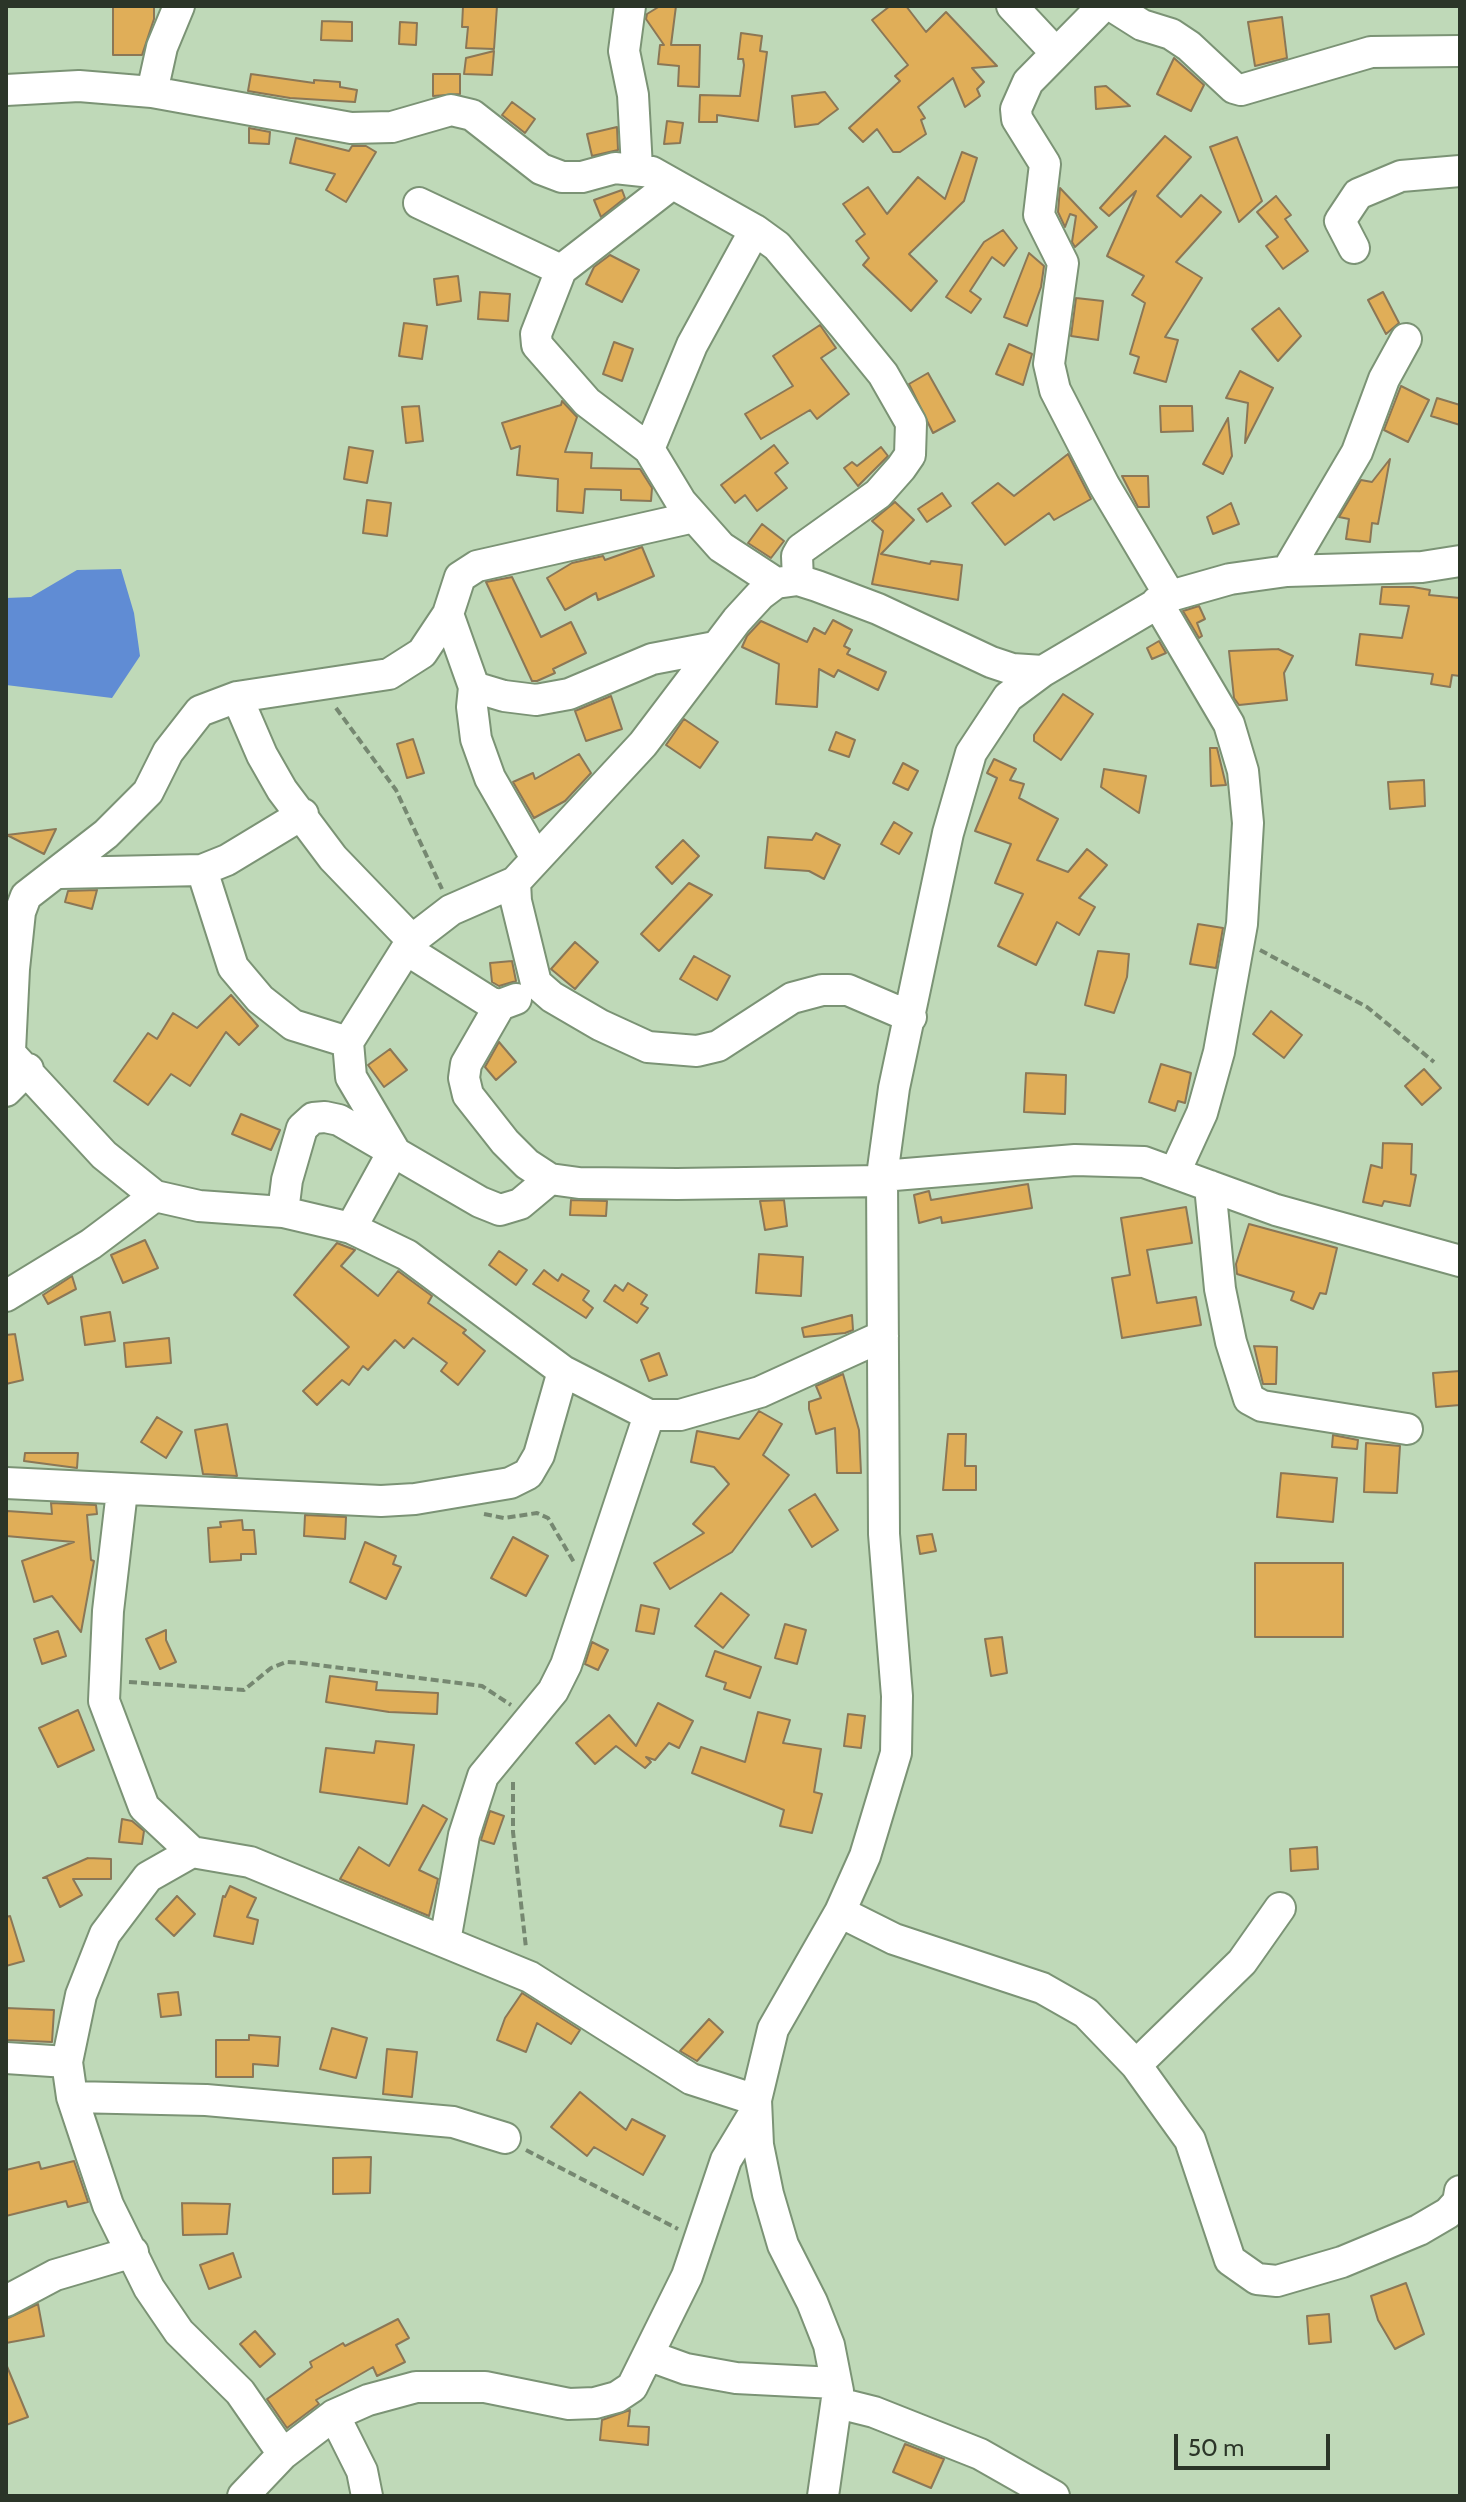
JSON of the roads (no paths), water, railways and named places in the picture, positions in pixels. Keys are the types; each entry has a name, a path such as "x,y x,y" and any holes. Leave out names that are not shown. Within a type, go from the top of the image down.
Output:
{"street":[{"path":"152,92 162,47 179,6"},
{"path":"630,6 624,51 633,95 637,168"},
{"path":"1012,6 1056,53"},
{"path":"1103,6 1028,82 1016,109 1017,119 1045,164 1039,215 1063,263 1049,364 1069,422 1222,708 1243,771 1248,823 1240,940 1219,1052 1202,1113 1175,1172"},
{"path":"1112,6 1142,25 1180,40 1234,88 1241,90 1371,52 1460,51"},
{"path":"6,90 79,86 152,92 351,128 392,127 451,110 472,115 541,169 562,177 637,168 652,172 755,230 777,246 883,374 911,423 910,455 901,468 878,494 801,549 787,582 760,595 715,647 643,744 515,882 451,910 410,945 348,1042 351,1077 394,1150"},
{"path":"1354,248 1340,221 1358,194 1401,176 1460,171"},
{"path":"672,184 561,270 536,334 537,345 587,402 649,449 694,517 721,547 787,582 878,609 991,662 1012,669 1043,671"},
{"path":"419,203 561,270"},
{"path":"649,449 692,345 755,230"},
{"path":"1287,571 1357,452 1384,379 1406,339"},
{"path":"60,873 148,792 168,752 200,711 237,697 389,674 422,653 448,614 460,577 477,566 694,517"},
{"path":"823,2496 836,2393 829,2345 812,2302 783,2245 758,2145 756,2106 773,2029 840,1912 865,1856 896,1753 897,1696 884,1534 882,1178 894,1088 948,833 971,753 984,727 1008,697 1043,671 1164,599 1230,579 1287,571 1422,567 1460,561"},
{"path":"448,614 474,687 472,707 490,778 536,858"},
{"path":"474,687 504,696 536,700 569,694 652,659 715,647"},
{"path":"237,697 262,755 282,790 333,858 410,945 459,985 500,1005 513,1002 536,983"},
{"path":"6,1091 15,1056 14,969 20,912 16,898 42,880 60,873 202,870 227,860 303,814"},
{"path":"202,870 233,967 260,999 293,1025 348,1042"},
{"path":"515,882 516,901 536,983 552,997 600,1025 648,1047 678,1051 718,1046 792,998 822,990 848,990 911,1017"},
{"path":"500,1005 466,1064 464,1078 468,1095 505,1142 527,1164 550,1179 579,1183 677,1184 882,1178 1107,1159 1144,1162 1363,1237 1460,1261"},
{"path":"15,1056 104,1155 155,1196 199,1206 283,1212 351,1228 407,1255 563,1371 649,1415 680,1415 760,1392 883,1336"},
{"path":"283,1212 294,1148 302,1128 313,1118 339,1120 480,1202 500,1210 520,1204 550,1179"},
{"path":"351,1228 394,1150"},
{"path":"1210,1186 1220,1289 1231,1342 1249,1399 1262,1406 1407,1429"},
{"path":"6,1296 91,1244 155,1196"},
{"path":"6,1483 122,1491 381,1501 510,1483 528,1474 539,1455 563,1371"},
{"path":"445,1941 464,1835 483,1776 553,1691 566,1665 649,1415"},
{"path":"122,1491 103,1679 104,1701 144,1807 192,1852"},
{"path":"283,2454 240,2392 179,2332 149,2288 108,2205 72,2097 67,2062 81,1995 105,1934 148,1877 192,1852 217,1853 250,1862 530,1977 691,2079 756,2106"},
{"path":"1136,2065 1242,1962 1280,1908"},
{"path":"840,1912 894,1939 1064,1998 1086,2013 1136,2065 1190,2140 1230,2260 1257,2279 1277,2281 1342,2262 1419,2230 1448,2213 1458,2202 1460,2191"},
{"path":"6,2058 67,2062"},
{"path":"72,2097 206,2100 453,2122 505,2138"},
{"path":"243,2496 283,2454 334,2415 368,2400 416,2387 485,2387 569,2404 595,2403 617,2397 632,2387 687,2276 726,2160 756,2106"},
{"path":"6,2301 55,2275 133,2252"},
{"path":"650,2356 686,2369 836,2393 874,2412 980,2454 1054,2496"},
{"path":"334,2415 362,2471 367,2496"}],"water":[{"path":"121,569 134,613 140,656 112,698 6,685 6,598 31,597 77,570"}]}
